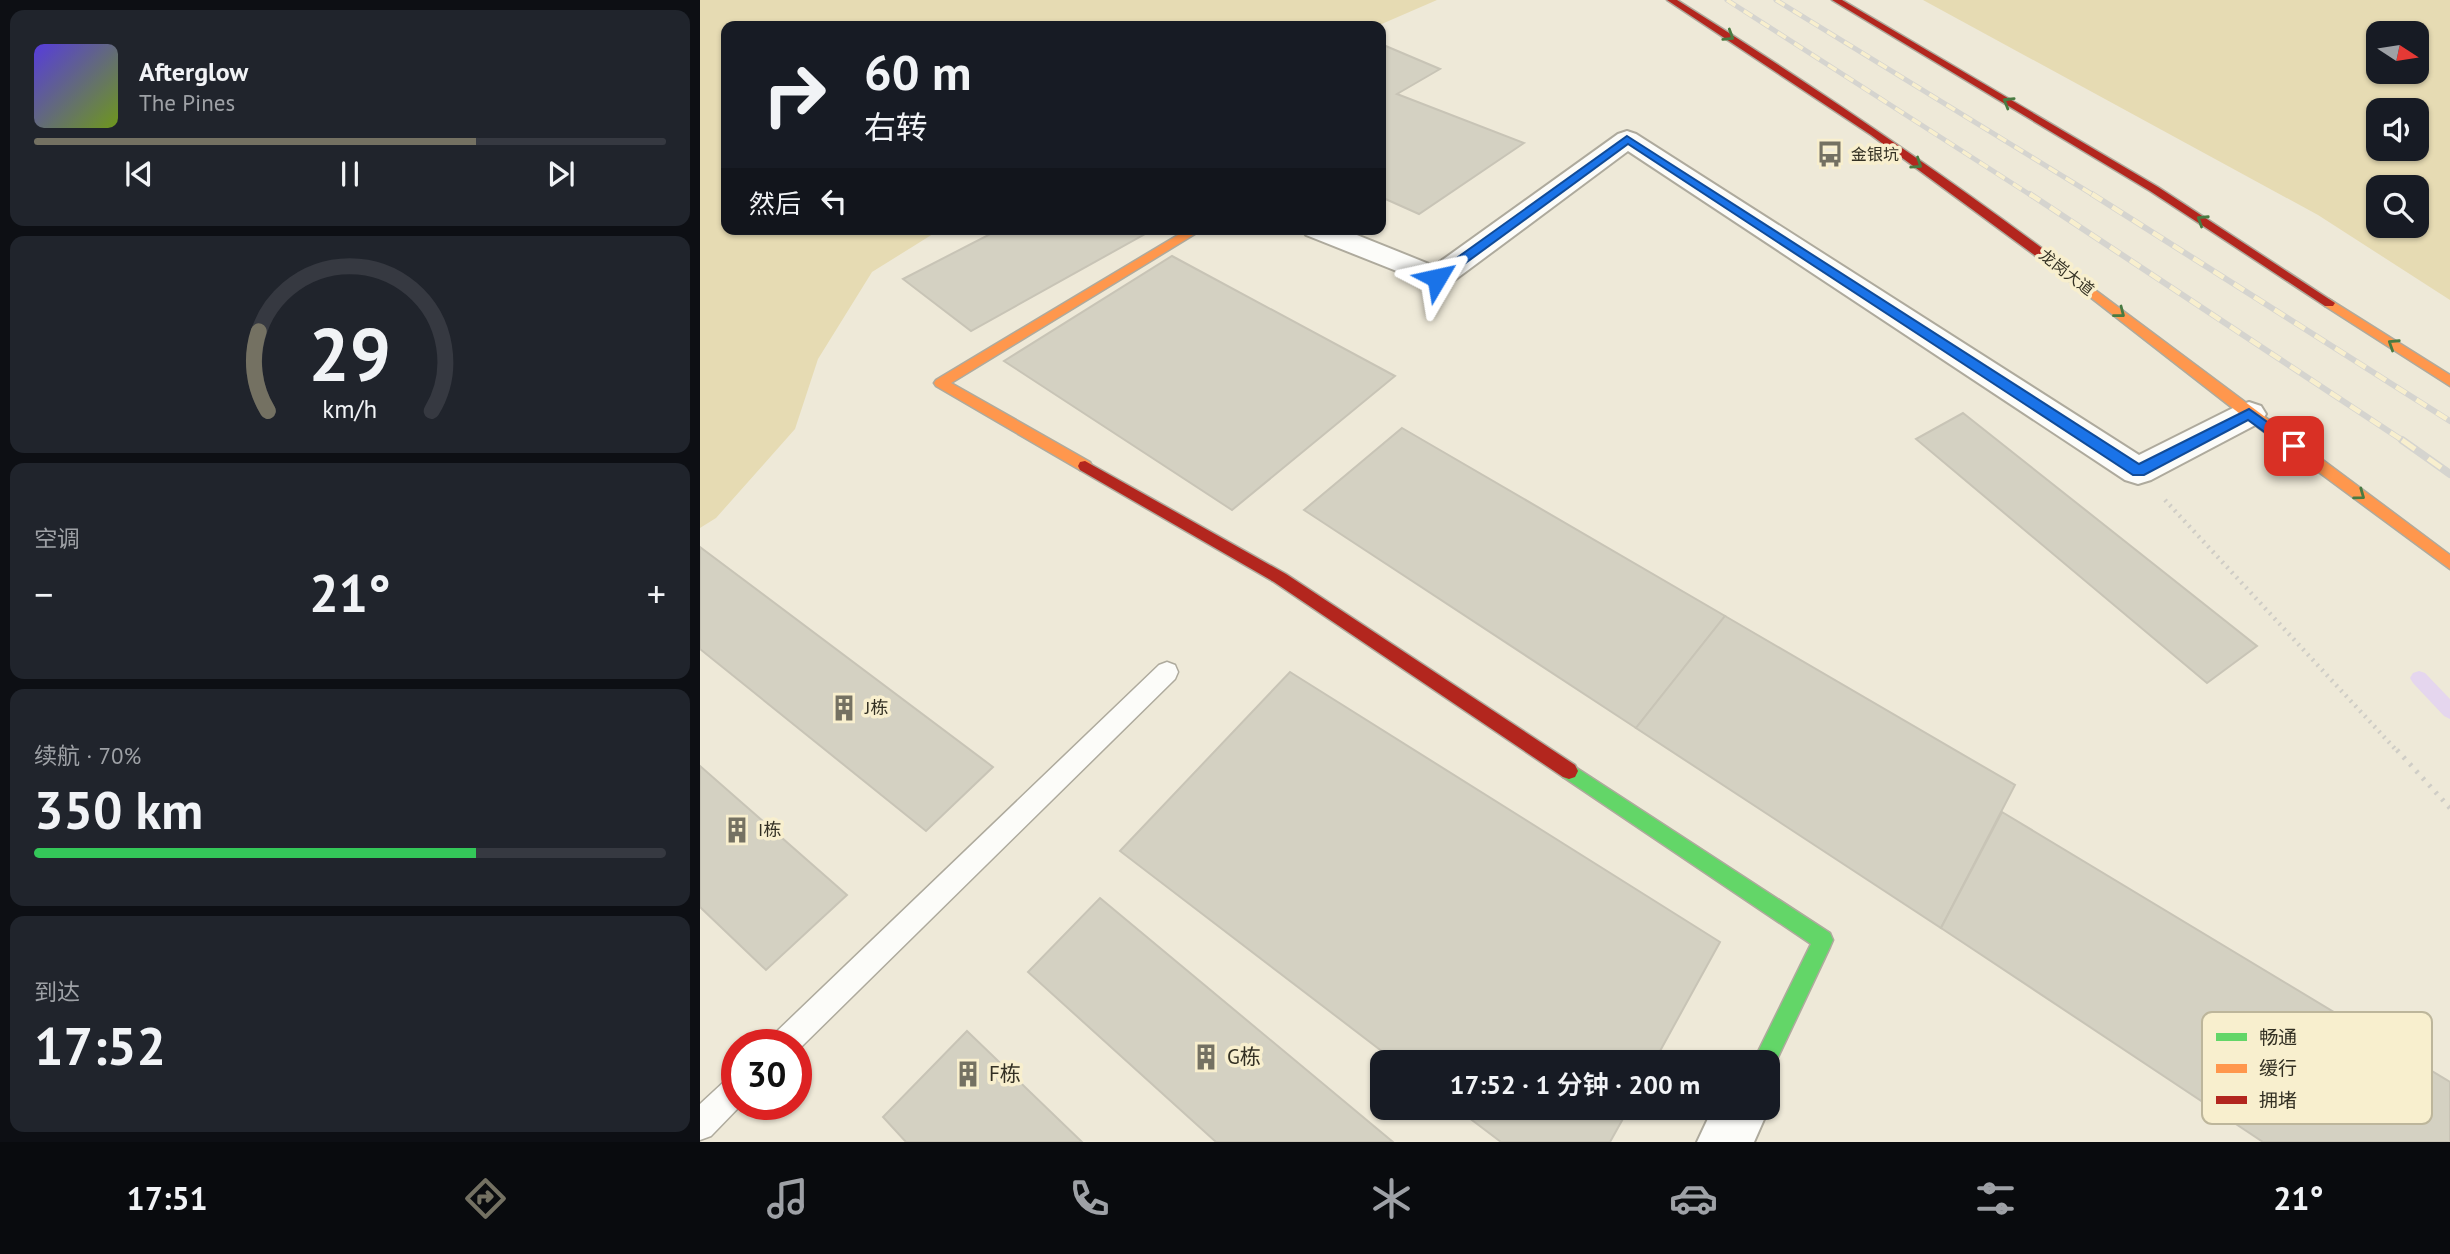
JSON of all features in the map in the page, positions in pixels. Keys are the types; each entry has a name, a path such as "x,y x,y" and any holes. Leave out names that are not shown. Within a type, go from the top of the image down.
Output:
{"main road":[{"name":"龙岗大道","path":"1671,0 1751,50 1994,216 2249,414 2450,562"},
{"path":"1836,0 2154,189 2450,381"},
{"path":"1187,235 942,383 1280,578 1823,940 1770,1050"},
{"path":"2406,529 2450,573"}],"street":[{"path":"1331,235 1437,278 1627,139 2138,471 2249,414"},
{"path":"1725,1142 1736,1120"}],"lane":[{"path":"799,1029 1167,672"},
{"path":"700,1125 721,1105"}],"path":[{"path":"2138,471 2450,808"}],"shaded area":[{"path":"700,0 1437,0 1386,22 721,21 721,235 931,235 872,272 818,359 795,429 716,518 700,528"},
{"path":"1923,0 2450,0 2450,300 2318,215"}],"building":[{"path":"1386,46 1440,69 1397,94 1524,143 1419,214 1386,199"},
{"path":"988,235 1143,235 971,331 903,279"},
{"path":"1172,256 1395,376 1232,510 1004,361"},
{"path":"1963,413 2257,646 2207,683 1916,439"},
{"path":"1402,428 1725,616 1636,728 1304,510"},
{"name":"J栋","path":"700,547 993,767 926,831 700,649"},
{"path":"1725,616 2015,785 1941,928 1636,728"},
{"path":"1290,672 1720,942 1661,1050 1380,1050 1120,851"},
{"name":"I栋","path":"700,766 847,895 766,970 700,907"},
{"path":"2002,812 2334,1012 2202,1012 2202,1101 1941,928"},
{"name":"G栋","path":"1100,898 1393,1142 1216,1142 1028,972"},
{"name":"F栋","path":"967,1031 1082,1142 906,1142 883,1117"},
{"path":"2432,1071 2450,1082 2450,1142 2263,1142 2236,1124 2432,1124"},
{"path":"1472,1120 1622,1120 1610,1142 1501,1142"}],"waterway":[{"path":"2419,678 2450,711"}],"railway":[{"path":"1727,0 2032,196"},
{"path":"1776,0 2095,196"},
{"path":"2030,194 2402,440"},
{"path":"2092,194 2450,421"},
{"path":"2402,440 2450,474"}],"traffic: fast":[{"path":"1569,771 1823,940 1770,1050"}],"traffic: slow":[{"path":"1085,466 941,383 1187,235"},
{"path":"2071,276 2249,414 2450,563"},
{"path":"2329,303 2450,381"}],"traffic: jam":[{"path":"1671,0 1874,133 2071,276"},
{"path":"1836,0 2154,189 2329,303"},
{"path":"1085,466 1280,578 1569,771"}],"place":[{"name":"金银坑","path":"1830,154"},
{"name":"J栋","path":"844,708"},
{"name":"I栋","path":"737,830"},
{"name":"G栋","path":"1206,1057"},
{"name":"F栋","path":"968,1074"}],"route":[{"path":"1437,278 1627,139 2138,471 2249,414 2294,446"}]}
